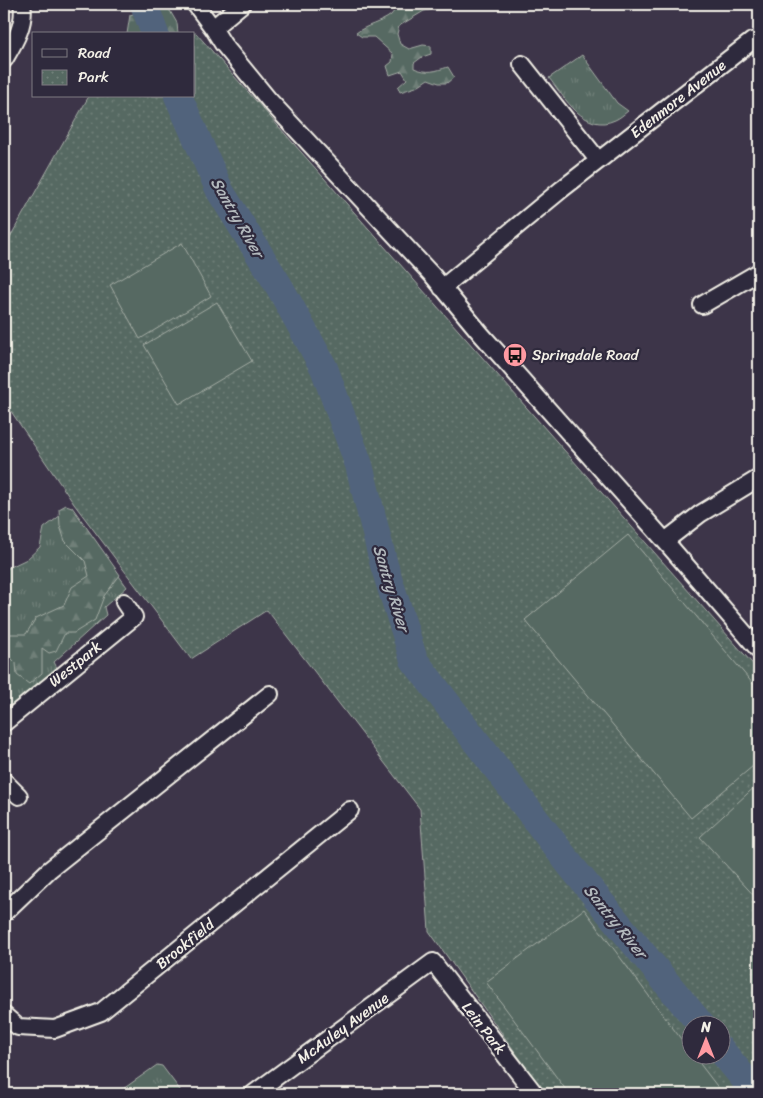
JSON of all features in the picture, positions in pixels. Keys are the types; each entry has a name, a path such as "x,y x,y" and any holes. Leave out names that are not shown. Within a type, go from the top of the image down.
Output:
{"street":[{"path":"4,60 16,40 22,20 22,4"},
{"path":"195,4 223,44 269,100 433,276 759,650"},
{"path":"213,28 242,4"},
{"name":"Edenmore Avenue","path":"442,288 554,194 752,41 759,39"},
{"path":"522,64 598,160"},
{"path":"702,305 759,272"},
{"path":"665,541 700,514 759,478"},
{"name":"Westpark","path":"4,724 134,616 124,602"},
{"path":"4,913 49,870 270,694"},
{"path":"4,781 19,796"},
{"name":"Brookfield","path":"4,1014 18,1027 55,1028 101,1012 350,810"},
{"name":"McAuley Avenue","path":"259,1092 434,962"},
{"name":"Lein Park","path":"434,962 535,1094"}],"green space":[{"path":"133,4 166,4 177,23 178,32 127,32 130,15 136,13"},
{"path":"397,4 438,4 435,9 424,11 399,26 397,34 400,44 409,49 423,45 431,46 431,54 422,57 414,63 414,68 435,71 448,67 454,77 447,83 439,83 428,79 416,87 400,92 398,87 407,79 402,71 390,75 387,66 392,62 393,54 374,37 362,37 356,33 391,15"},
{"path":"196,33 759,671 759,1094 545,1094 429,931 420,809 267,610 191,659 74,504 4,401 4,248 88,98 195,98"},
{"path":"582,55 617,103 628,111 617,119 604,123 594,122 585,118 576,111 549,78"},
{"path":"182,243 211,296 140,339 110,285"},
{"path":"217,302 252,361 179,404 144,345"},
{"path":"66,505 72,507 120,575 104,596 95,620 74,633 65,633 56,651 49,653 42,648 42,673 29,684 17,675 16,663 11,658 4,668 4,636 8,634 26,634 36,618 64,605 72,587 89,576 85,561 65,541 60,526 59,509"},
{"path":"70,508 127,587 104,607 106,615 54,662 57,668 4,712 4,570 27,559 40,547 44,528"},
{"path":"628,535 759,691 759,761 691,818 525,620"},
{"path":"759,783 759,901 700,837"},
{"path":"584,909 680,1038 680,1066 702,1066 723,1094 569,1094 486,982"},
{"path":"157,1065 162,1066 183,1094 116,1094"}],"waterway":[{"name":"Santry River","path":"144,4 154,32"},
{"name":"Santry River","path":"179,98 220,191 279,286 324,368 359,465 384,565 414,660 571,866 694,1016"},
{"name":"Santry River","path":"730,1061 757,1094"}],"place":[{"name":"Springdale Road","path":"515,355"}]}
